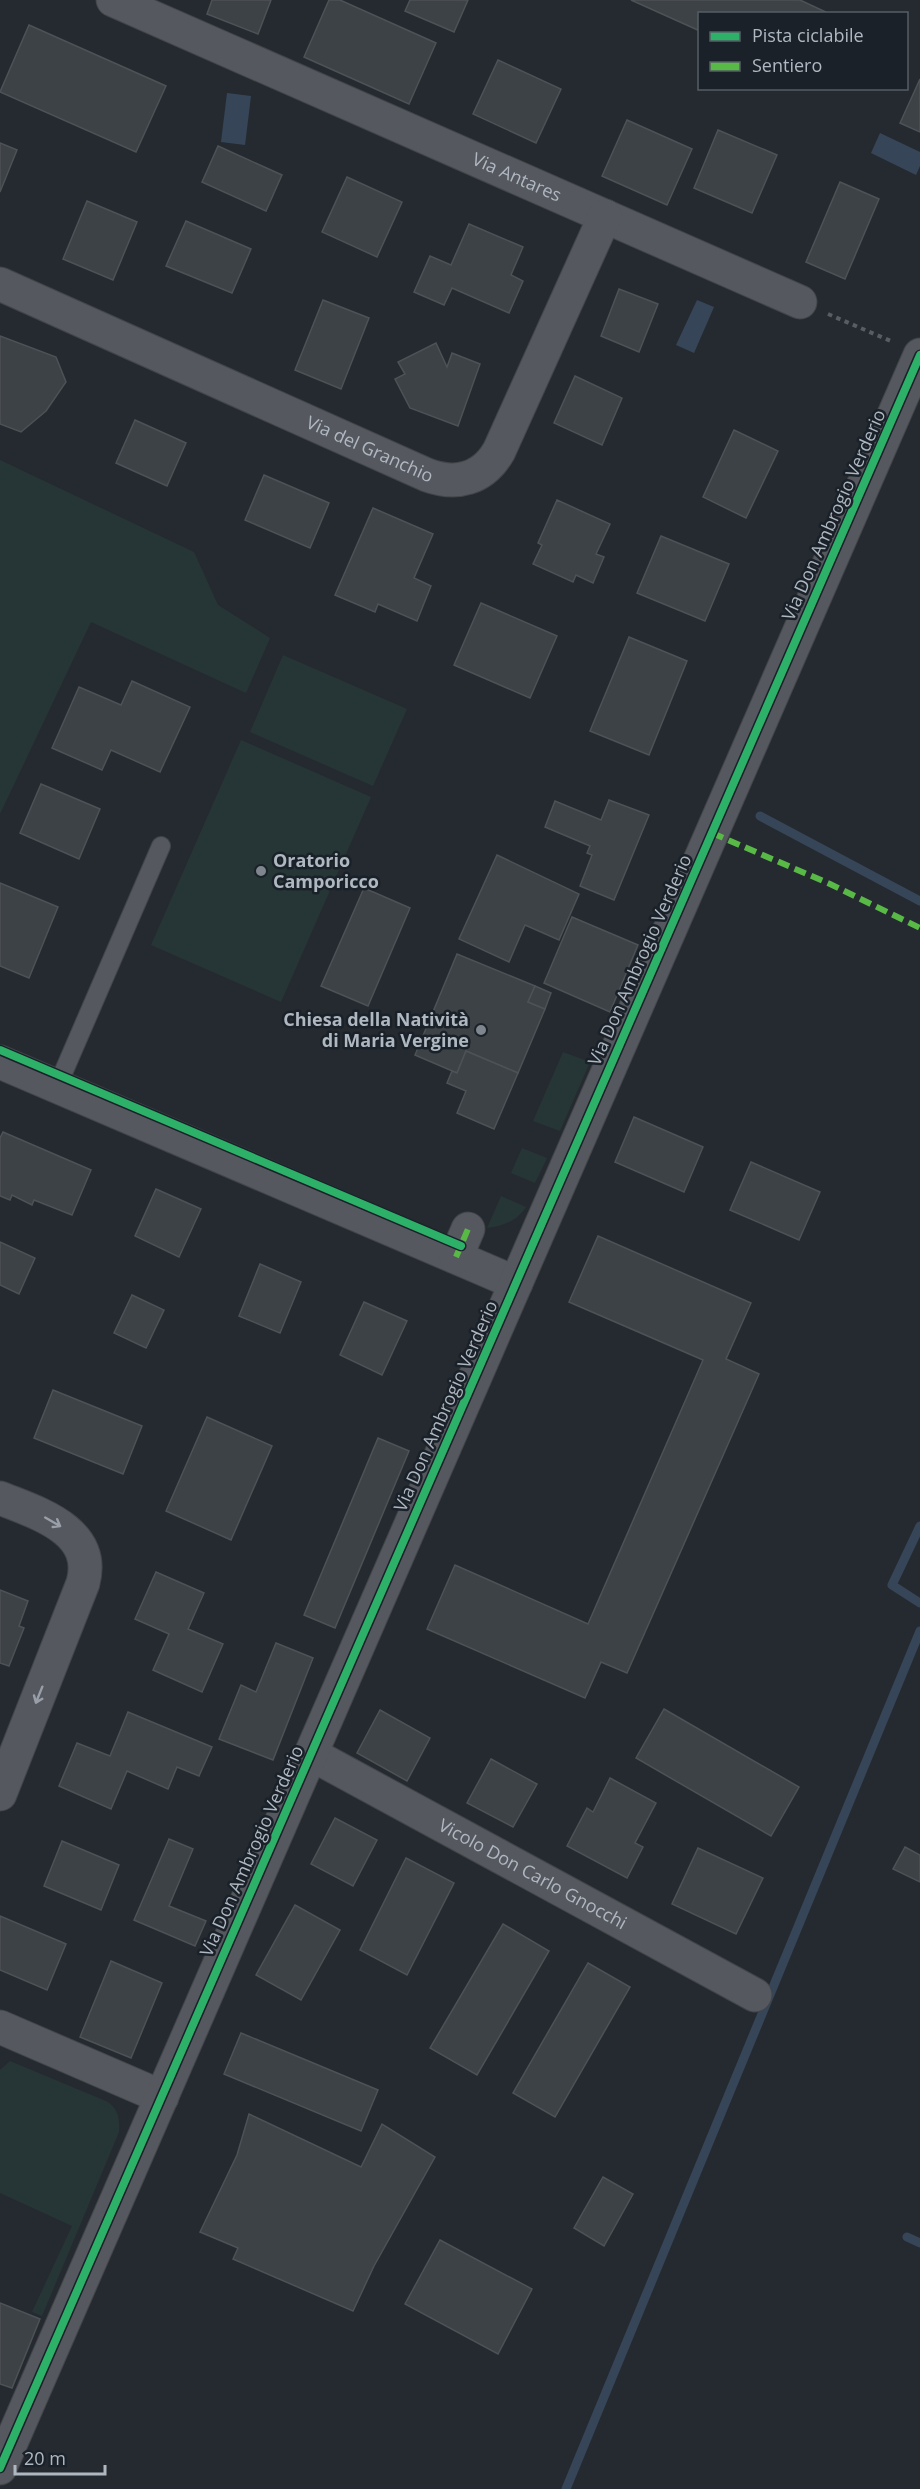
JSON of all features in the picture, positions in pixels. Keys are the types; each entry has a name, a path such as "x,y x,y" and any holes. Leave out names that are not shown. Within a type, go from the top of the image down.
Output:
{"street":[{"name":"Via Antares","path":"113,0 800,302"},
{"name":"Via del Granchio","path":"0,284 427,475 446,481 458,481 480,473 499,451 605,216"},
{"name":"Via Don Ambrogio Verderio","path":"0,2468 516,1283 909,350"},
{"path":"0,1062 57,1087 462,1243 516,1283"},
{"path":"0,1498 60,1524 80,1546 86,1569 83,1582 0,1794"},
{"name":"Vicolo Don Carlo Gnocchi","path":"311,1754 755,1995"},
{"path":"0,2027 162,2097"}],"lane":[{"path":"57,1087 161,846"}],"path":[{"path":"800,302 909,350"}],"shaded area":[{"path":"0,460 194,552 218,605 270,638 246,693 91,622 0,814"},
{"path":"283,655 407,709 373,786 250,732"},
{"name":"Oratorio Camporicco","path":"241,740 371,797 281,1002 151,945"},
{"path":"563,1052 590,1062 560,1131 533,1121"},
{"path":"522,1148 547,1158 535,1183 511,1173"},
{"path":"501,1196 526,1207 509,1222 487,1228"},
{"path":"10,2061 106,2101 116,2110 119,2122 119,2132 42,2316 32,2312 72,2226 0,2193 0,2070"}],"water":[{"path":"227,93 251,96 245,145 221,142"},
{"path":"880,133 920,152 920,166 916,175 871,153"},
{"path":"697,300 714,307 694,353 676,345"}],"building":[{"path":"212,0 271,0 258,34 207,14"},
{"path":"329,0 340,0 436,43 409,104 304,57"},
{"path":"410,0 468,0 454,32 405,11"},
{"path":"631,0 800,0 826,12 698,12 698,30"},
{"path":"29,25 166,86 136,152 0,92"},
{"path":"498,60 561,89 536,143 473,114"},
{"path":"920,79 920,132 900,123"},
{"path":"627,120 692,149 667,205 602,176"},
{"path":"718,130 777,155 752,213 694,188"},
{"path":"0,143 17,150 0,192"},
{"path":"218,146 282,175 266,211 202,182"},
{"path":"347,177 402,202 377,257 322,232"},
{"path":"840,182 879,199 845,279 806,262"},
{"path":"87,201 137,222 113,280 63,259"},
{"path":"186,221 251,249 232,293 166,266"},
{"path":"469,224 523,247 511,275 523,281 509,313 452,288 444,305 414,292 430,256 451,265"},
{"path":"619,289 658,304 639,352 601,336"},
{"path":"323,300 369,318 341,389 295,370"},
{"path":"0,336 56,357 66,382 46,411 21,432 0,424"},
{"path":"436,343 447,367 452,353 480,364 458,426 410,408 395,379 405,374 398,362"},
{"path":"575,376 622,398 602,445 554,423"},
{"path":"135,420 186,443 167,486 116,463"},
{"path":"734,430 778,451 746,518 703,497"},
{"path":"264,475 329,503 310,548 245,520"},
{"path":"557,500 610,524 596,554 604,557 593,583 576,575 573,582 533,564 542,545 538,543"},
{"path":"373,508 433,534 414,578 431,586 417,621 378,604 375,612 335,595"},
{"path":"661,536 729,564 705,621 637,593"},
{"path":"481,603 557,636 530,698 454,665"},
{"path":"629,637 687,661 649,755 590,731"},
{"path":"132,681 190,707 160,772 111,750 102,770 52,748 79,687 121,705"},
{"path":"41,784 100,809 79,859 20,833"},
{"path":"609,800 649,815 614,900 580,886 592,855 587,853 590,846 545,827 555,801 601,820"},
{"path":"497,855 579,894 559,940 525,925 509,962 459,939"},
{"path":"0,883 58,907 29,978 0,966"},
{"path":"364,888 410,908 368,1006 321,986"},
{"path":"572,917 638,945 610,1012 544,983"},
{"name":"Chiesa della Natività di Maria Vergine","path":"457,954 535,986 528,1002 545,1009 518,1073 466,1051 457,1073 415,1055"},
{"path":"535,986 551,993 545,1009 528,1002"},
{"path":"466,1051 518,1073 494,1129 457,1113 466,1091 447,1083 452,1071 457,1073"},
{"path":"634,1117 703,1147 684,1192 615,1162"},
{"path":"3,1132 91,1170 72,1215 34,1200 32,1205 12,1195 10,1200 0,1196 0,1138"},
{"path":"751,1162 820,1192 799,1240 730,1210"},
{"path":"156,1189 201,1209 179,1257 135,1236"},
{"path":"598,1236 751,1303 726,1359 759,1374 627,1673 601,1662 585,1698 427,1629 455,1565 588,1624 703,1360 569,1302"},
{"path":"0,1242 35,1258 19,1294 0,1285"},
{"path":"260,1264 301,1282 280,1333 239,1316"},
{"path":"132,1295 164,1310 146,1348 114,1333"},
{"path":"364,1302 407,1321 382,1375 340,1355"},
{"path":"53,1390 142,1426 123,1474 34,1438"},
{"path":"207,1417 272,1446 231,1540 166,1511"},
{"path":"378,1438 409,1451 335,1628 304,1615"},
{"path":"156,1572 204,1593 188,1629 223,1644 202,1692 153,1670 169,1634 135,1619"},
{"path":"0,1590 28,1601 19,1626 24,1628 9,1666 0,1663"},
{"path":"276,1643 313,1658 273,1760 219,1739 241,1685 256,1692"},
{"path":"664,1709 799,1787 771,1836 636,1758"},
{"path":"380,1710 430,1738 407,1781 357,1753"},
{"path":"128,1712 212,1747 199,1776 177,1767 168,1789 127,1771 111,1809 59,1786 77,1743 110,1756"},
{"path":"491,1759 537,1784 513,1827 467,1803"},
{"path":"610,1778 656,1803 635,1843 643,1847 627,1878 567,1846 587,1808 593,1812"},
{"path":"335,1818 377,1840 353,1886 311,1864"},
{"path":"169,1839 193,1849 169,1906 206,1921 195,1946 134,1920"},
{"path":"62,1841 119,1865 101,1910 44,1886"},
{"path":"905,1847 920,1855 920,1882 893,1869"},
{"path":"698,1848 763,1878 736,1934 672,1904"},
{"path":"406,1858 454,1883 407,1975 360,1950"},
{"path":"295,1905 340,1930 301,2000 256,1975"},
{"path":"0,1916 66,1944 47,1990 0,1970"},
{"path":"503,1924 549,1951 477,2075 430,2048"},
{"path":"111,1961 162,1983 131,2058 80,2037"},
{"path":"588,1963 630,1987 555,2117 513,2093"},
{"path":"241,2033 378,2090 361,2131 224,2074"},
{"path":"249,2114 361,2167 382,2124 435,2157 374,2266 353,2311 233,2259 238,2248 200,2232 237,2155"},
{"path":"603,2177 633,2194 604,2246 574,2228"},
{"path":"440,2240 532,2289 498,2354 405,2304"},
{"path":"0,2303 40,2319 12,2388 0,2384"}],"waterway":[{"path":"760,816 920,901"},
{"path":"920,1526 892,1585 920,1603"},
{"path":"566,2489 920,1631"},
{"path":"907,2237 920,2243"}],"marked path":[{"path":"712,833 830,884 920,928"},
{"path":"456,1257 468,1229"}],"cycle path":[{"path":"0,2468 920,355"},
{"path":"0,1050 461,1246"}],"place":[{"name":"Oratorio Camporicco","path":"261,871"},
{"name":"Chiesa della Natività di Maria Vergine","path":"481,1030"}]}
